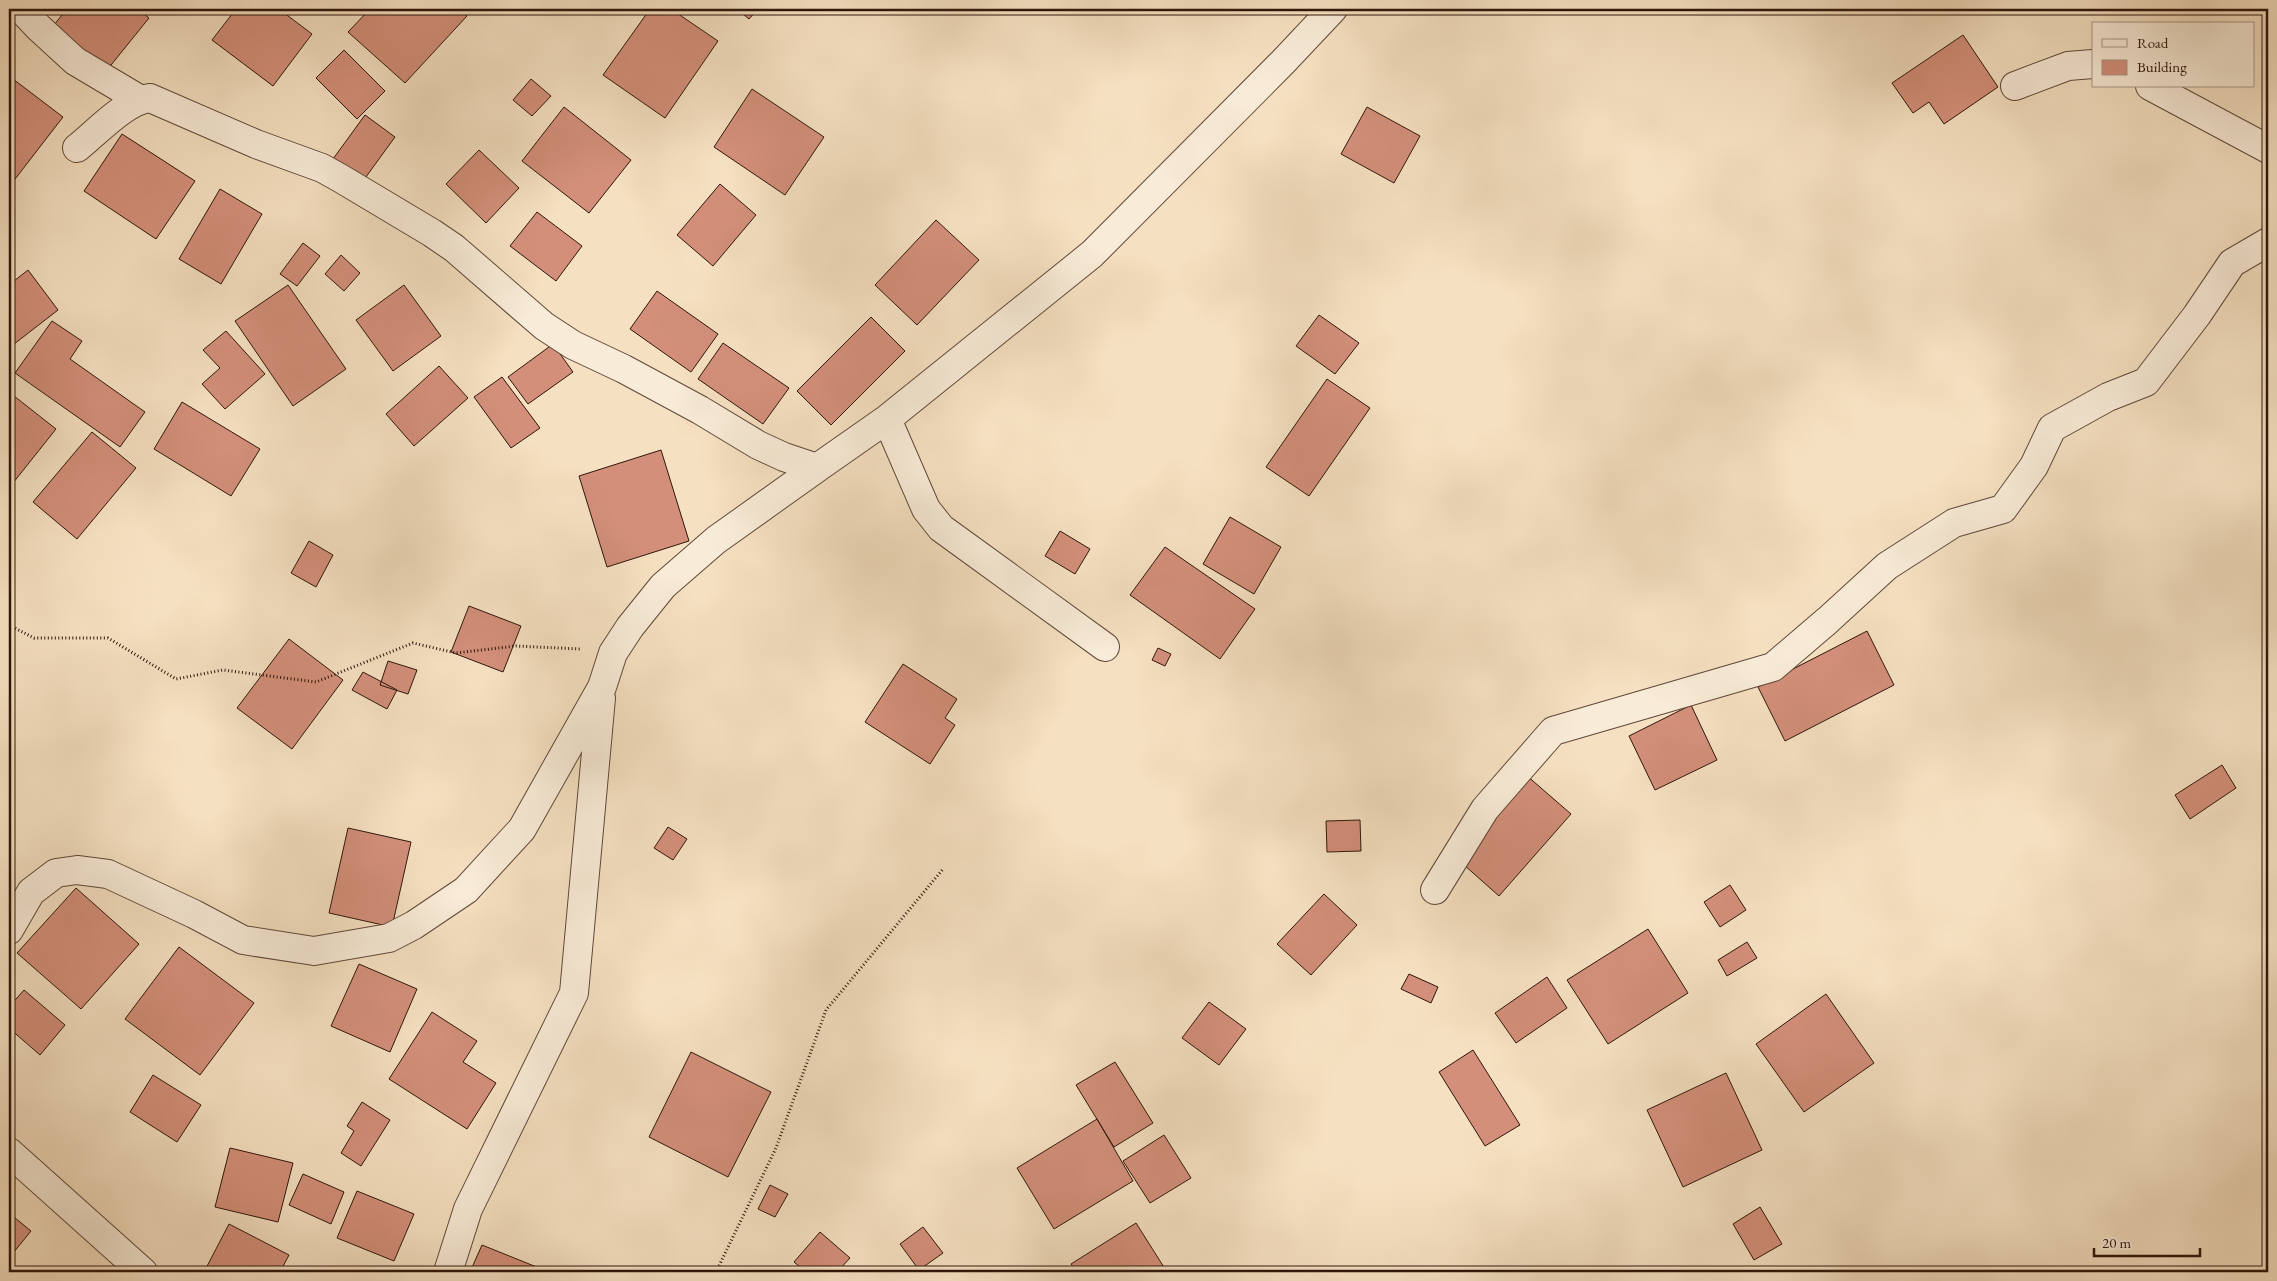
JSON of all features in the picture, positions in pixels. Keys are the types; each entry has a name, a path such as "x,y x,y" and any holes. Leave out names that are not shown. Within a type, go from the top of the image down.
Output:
{"street":[{"path":"21,9 76,61 139,99"},
{"path":"448,1272 468,1209 574,992 602,687 612,653 630,627 663,586 716,540 887,419 1092,254 1283,62 1333,9"},
{"path":"2014,86 2068,66 2092,64"},
{"path":"2154,88 2268,148"},
{"path":"77,148 139,99 150,98 256,144 322,168 454,248 544,326 573,345 624,369 700,410 758,445 784,457 817,468"},
{"path":"1435,890 1486,809 1553,730 1773,667 1887,566 1954,523 2004,509 2034,466 2052,428 2108,397 2146,382 2197,315 2232,263 2268,242"},
{"path":"887,419 926,509 940,528 1105,647"},
{"path":"9,930 31,892 56,873 77,870 108,874 194,914 243,940 314,952 389,938 427,918 466,890 522,829 602,687"},
{"path":"9,1152 143,1272"}],"path":[{"path":"9,625 34,638 108,638 176,679 223,670 316,682 413,643 456,654 516,646 575,648 612,653"},
{"path":"716,1272 776,1148 826,1010 943,869"}],"building":[{"path":"67,9 138,9 149,18 107,70 53,26"},
{"path":"236,9 279,9 312,34 273,86 212,40"},
{"path":"370,9 460,9 467,16 405,83 348,32"},
{"path":"650,9 671,9 718,41 665,118 603,75"},
{"path":"737,9 758,9 749,19"},
{"path":"1963,35 1998,87 1944,124 1929,102 1913,113 1892,83"},
{"path":"344,50 385,91 357,119 316,78"},
{"path":"9,76 63,117 12,183 9,180"},
{"path":"531,79 551,96 532,116 513,100"},
{"path":"752,89 824,137 785,195 714,147"},
{"path":"564,107 631,160 589,213 522,161"},
{"path":"1367,107 1420,136 1394,183 1341,154"},
{"path":"365,115 395,137 363,181 333,159"},
{"path":"122,134 195,181 156,239 84,191"},
{"path":"479,150 519,188 486,223 446,184"},
{"path":"720,184 756,215 713,266 677,235"},
{"path":"220,189 262,214 221,284 179,259"},
{"path":"537,212 582,246 556,281 510,246"},
{"path":"936,220 979,260 917,325 875,285"},
{"path":"303,243 320,256 297,286 280,274"},
{"path":"341,255 360,273 344,291 325,274"},
{"path":"28,270 58,310 9,348 9,285"},
{"path":"288,285 346,369 293,406 235,321"},
{"path":"404,285 441,336 393,371 356,320"},
{"path":"657,291 718,334 691,372 630,329"},
{"path":"1319,315 1359,343 1335,374 1296,346"},
{"path":"871,317 905,351 831,425 797,391"},
{"path":"52,321 82,341 70,359 145,412 120,447 15,373"},
{"path":"226,331 265,374 225,409 202,384 220,368 203,350"},
{"path":"723,343 789,388 763,424 698,379"},
{"path":"553,344 573,372 528,404 508,377"},
{"path":"439,366 468,398 414,446 386,414"},
{"path":"502,377 540,428 511,448 474,397"},
{"path":"1327,379 1370,408 1309,496 1266,467"},
{"path":"9,392 56,429 13,483 9,480"},
{"path":"182,402 260,449 231,496 154,449"},
{"path":"92,432 136,468 77,539 33,502"},
{"path":"661,450 689,541 607,567 579,476"},
{"path":"1230,517 1281,547 1254,594 1203,564"},
{"path":"1060,531 1090,549 1075,574 1045,556"},
{"path":"309,541 333,555 316,587 291,573"},
{"path":"1165,547 1255,609 1220,659 1130,595"},
{"path":"469,606 521,626 503,672 451,652"},
{"path":"1867,631 1894,685 1785,741 1758,687"},
{"path":"289,639 343,680 292,749 237,708"},
{"path":"1158,648 1171,654 1165,666 1152,660"},
{"path":"388,661 417,670 408,694 380,685"},
{"path":"903,664 957,699 945,718 955,725 930,764 865,722"},
{"path":"363,672 397,690 387,709 352,690"},
{"path":"1691,705 1717,760 1655,790 1629,736"},
{"path":"2222,765 2236,788 2190,819 2175,795"},
{"path":"1518,768 1571,814 1499,896 1446,849"},
{"path":"1360,820 1361,851 1327,852 1326,821"},
{"path":"668,827 687,839 673,860 654,848"},
{"path":"348,828 411,842 392,927 329,913"},
{"path":"1730,885 1746,910 1720,927 1704,902"},
{"path":"76,888 139,944 81,1009 17,953"},
{"path":"1324,894 1357,925 1311,975 1277,944"},
{"path":"1648,929 1688,993 1608,1044 1567,980"},
{"path":"1747,942 1757,958 1727,976 1718,960"},
{"path":"179,947 254,1003 200,1075 125,1019"},
{"path":"359,964 417,989 390,1052 331,1026"},
{"path":"1409,974 1438,987 1431,1003 1401,989"},
{"path":"1547,977 1567,1008 1516,1043 1495,1013"},
{"path":"24,990 65,1025 40,1055 9,1028 9,1007"},
{"path":"1826,994 1874,1063 1804,1112 1756,1044"},
{"path":"1209,1002 1246,1029 1219,1065 1182,1038"},
{"path":"432,1012 477,1041 463,1062 496,1083 467,1129 389,1079"},
{"path":"1473,1050 1520,1125 1485,1146 1439,1072"},
{"path":"691,1052 771,1092 728,1177 649,1137"},
{"path":"1115,1062 1153,1123 1114,1147 1076,1085"},
{"path":"1726,1073 1762,1150 1683,1187 1647,1110"},
{"path":"153,1075 201,1105 177,1142 130,1112"},
{"path":"362,1102 390,1120 361,1166 341,1153 354,1131 347,1126"},
{"path":"1097,1119 1133,1181 1054,1229 1017,1168"},
{"path":"1164,1135 1191,1178 1150,1203 1123,1161"},
{"path":"230,1148 293,1163 278,1222 215,1207"},
{"path":"303,1174 344,1192 331,1224 289,1205"},
{"path":"770,1185 788,1194 775,1217 758,1209"},
{"path":"357,1191 414,1214 394,1261 337,1238"},
{"path":"1760,1207 1782,1244 1754,1260 1733,1224"},
{"path":"9,1213 31,1231 9,1258"},
{"path":"1136,1223 1167,1272 1077,1272 1071,1264"},
{"path":"229,1224 289,1255 280,1272 204,1272"},
{"path":"923,1227 943,1253 919,1270 900,1244"},
{"path":"820,1232 850,1258 837,1272 806,1272 794,1262"},
{"path":"482,1245 549,1272 470,1272"}]}
